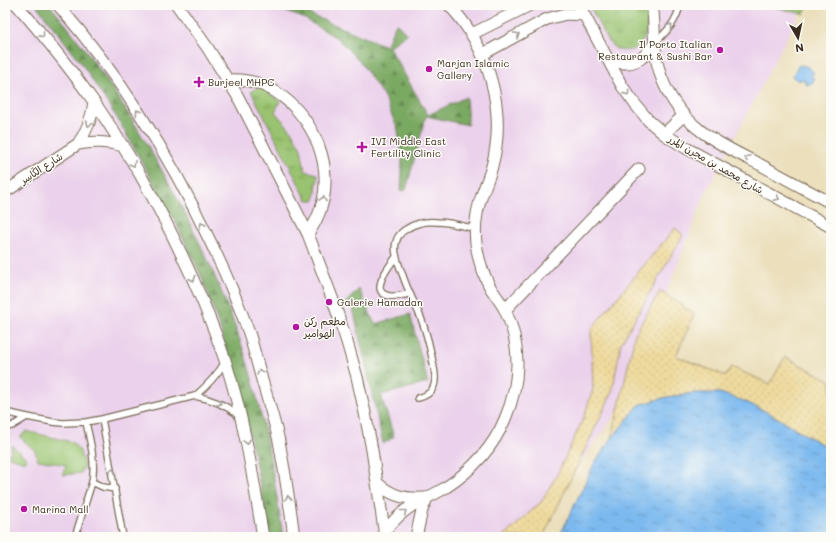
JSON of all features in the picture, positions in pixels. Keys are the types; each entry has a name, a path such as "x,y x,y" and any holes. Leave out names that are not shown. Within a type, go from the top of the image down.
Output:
{"street":[{"path":"17,5 65,62 124,146 176,243 206,310 225,361 248,448 263,537"},
{"path":"58,5 90,44 115,78 154,136 182,185 220,261 250,336 273,418 285,476 294,537"},
{"path":"177,5 207,47 237,95 308,234 334,303 357,378 366,414 384,534"},
{"path":"384,534 390,524 405,511 456,481 477,463 496,436 504,421 515,388 517,358 515,340 505,310 484,274 476,244 479,202 492,167 497,140 497,113 495,98 482,54 472,34 449,5"},
{"path":"472,34 530,5"},
{"name":"شارع محمد بن مجرن المرر","path":"652,5 655,55 658,66 667,89 684,115 696,127 713,139 831,203"},
{"path":"482,54 547,19 582,10"},
{"name":"شارع محمد بن مجرن المرر","path":"582,10 622,86 648,120 664,134 699,156 831,227"},
{"path":"608,59 615,62 631,63 645,56 655,44"},
{"path":"228,80 250,81 271,90 300,114 313,134 322,157 325,170 325,183 324,196 320,209 308,234"},
{"name":"شارع الكَاسِر","path":"5,192 78,144 91,120 94,102"},
{"path":"664,134 684,115"},
{"name":"شارع الكَاسِر","path":"78,144 101,142 124,146"},
{"path":"505,310 639,168"},
{"path":"377,483 392,494 402,497 427,498"},
{"path":"416,537 422,510 427,498"}],"lane":[{"path":"655,44 672,26 680,5"},
{"path":"418,398 427,395 433,388 436,375 421,318 409,294 396,257 396,242 398,236 411,226 420,223 447,222 476,229"},
{"path":"396,257 381,280 381,290 388,296 409,294"},
{"path":"5,412 63,423 86,422 102,419 195,396 212,380 225,361"},
{"path":"195,396 224,405 241,417"},
{"path":"5,428 12,426 26,417"},
{"path":"102,419 123,537"},
{"path":"75,537 92,482 93,473 93,452 86,422"},
{"path":"92,482 103,487 115,489"}],"shaded area":[{"path":"5,5 804,5 705,194 624,402 563,487 542,537 5,537"}],"green space":[{"path":"36,5 50,5 102,73 133,121 162,171 187,217 207,259 226,302 249,368 269,452 283,537 270,537 246,417 219,325 203,280 175,221 117,118 81,63"},
{"path":"269,5 312,5 309,14 386,46 396,23 407,34 389,47 428,115 466,97 468,125 426,116 406,190 401,191 402,162 398,130 384,97 361,63 337,38 305,19"},
{"path":"589,5 646,5 647,25 641,44 636,48 625,51 615,48 604,34"},
{"path":"765,5 808,5 804,14"},
{"path":"260,87 280,101 275,112 291,130 301,148 305,171 318,174 315,200 307,200 251,91"},
{"path":"359,289 375,324 410,314 428,383 381,395 394,437 383,444 352,304 344,304"},
{"path":"26,431 72,442 80,451 84,466 81,473 62,475 66,465 38,460 35,451 20,437"},
{"path":"12,445 27,459 25,462 9,457"}],"sand":[{"path":"675,228 683,235 621,343 612,393 543,537 503,537 541,502 557,475 584,417 593,389 591,329"},
{"path":"660,291 694,314 676,356 726,376 731,367 770,384 785,357 831,381 831,450 771,414 720,393 694,393 667,397 639,405 612,438 635,334"}],"water":[{"path":"799,65 804,65 811,69 814,73 811,76 814,80 812,83 807,85 804,79 798,81 792,76"},
{"path":"694,393 720,393 744,401 771,414 831,450 831,537 559,537 594,464 612,438 639,405 667,397"}],"place":[{"name":"Il Porto Italian Restaurant & Sushi Bar","path":"720,50"},
{"name":"Marjan Islamic Gallery","path":"429,69"},
{"name":"Burjeel MHPC","path":"199,82"},
{"name":"IVI Middle East Fertility Clinic","path":"362,147"},
{"name":"Galerie Hamadan","path":"329,302"},
{"name":"مطعم ركن الهوامير","path":"296,327"},
{"name":"Marina Mall","path":"24,509"}]}
